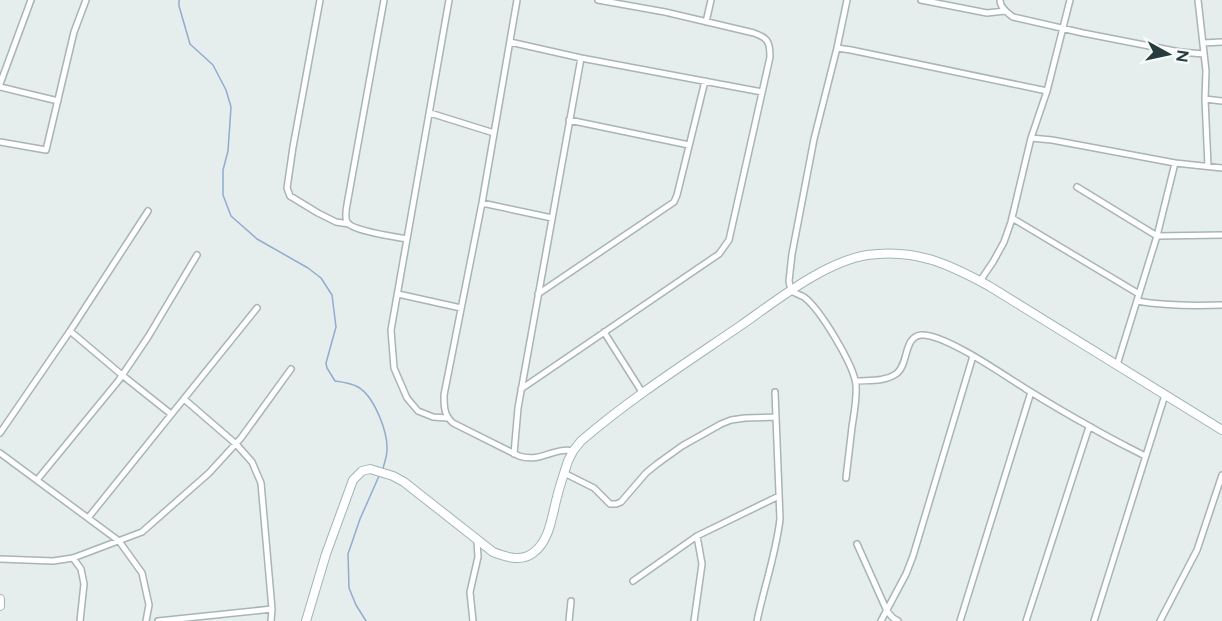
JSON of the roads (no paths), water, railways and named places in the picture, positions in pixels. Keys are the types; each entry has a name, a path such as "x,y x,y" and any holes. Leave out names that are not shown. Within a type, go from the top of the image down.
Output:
{"street":[{"path":"31,0 0,85 58,101"},
{"path":"0,142 46,150 74,32 86,0"},
{"path":"320,0 287,188 290,196 336,222 407,239"},
{"path":"349,224 346,216 348,199 384,0"},
{"path":"449,0 391,330 394,368 407,398 418,411 433,417 447,418 514,454 528,459 560,451 573,451"},
{"path":"447,418 444,395 482,202 518,0"},
{"path":"522,389 719,254 726,246 770,57 770,44 763,36 754,33 665,12 598,0"},
{"path":"706,22 711,0"},
{"path":"791,291 789,281 794,243 814,139 847,0"},
{"path":"921,0 987,13 1005,11"},
{"path":"1000,0 1005,11 1013,17 1063,30 1180,52 1204,54"},
{"path":"980,281 1004,242 1012,218 1031,138 1047,91 1070,0"},
{"path":"1198,0 1206,71 1204,99 1208,166"},
{"path":"510,42 581,58 762,92"},
{"path":"1203,43 1222,42"},
{"path":"837,48 1047,91"},
{"path":"514,454 518,408 537,295 581,58"},
{"path":"537,295 674,202 705,81"},
{"path":"1204,99 1222,101"},
{"path":"430,113 494,133"},
{"path":"569,120 689,145"},
{"path":"1031,138 1175,163 1222,168"},
{"path":"1117,365 1157,236 1175,163"},
{"path":"1077,187 1157,236 1222,235"},
{"path":"482,202 552,218"},
{"path":"0,433 148,211"},
{"path":"1012,218 1139,294"},
{"path":"306,621 326,554 353,480 363,471 370,469 393,476 423,495 493,552 509,557 526,557 542,543 549,529 564,473 573,451 589,434 642,392 791,291 820,273 843,262 866,255 892,253 939,261 980,281 1222,430"},
{"path":"38,480 122,375 148,337 197,255"},
{"path":"791,291 809,302 825,322 856,381 846,478"},
{"path":"398,294 461,308"},
{"path":"1137,301 1193,306 1222,305"},
{"path":"88,518 257,308"},
{"path":"70,331 171,414"},
{"path":"604,332 642,392"},
{"path":"856,381 883,380 894,376 901,370 910,342 923,334 949,342 1089,427 1145,456"},
{"path":"881,621 913,556 973,356"},
{"path":"0,559 53,561 73,558 142,532 209,473 236,444 291,369"},
{"path":"756,621 780,519 775,392"},
{"path":"960,621 1031,392"},
{"path":"1094,621 1165,395"},
{"path":"184,399 236,444 252,462 261,483 272,609 271,621"},
{"path":"564,473 594,488 610,504 616,504 621,502 657,464 721,423 745,418 776,417"},
{"path":"1026,621 1089,427"},
{"path":"0,453 119,541 142,573 149,604 146,621"},
{"path":"1160,621 1197,550 1222,475"},
{"path":"633,581 697,536 779,496"},
{"path":"1215,496 1222,498"},
{"path":"694,621 702,564 697,536"},
{"path":"473,621 470,592 478,557 477,541"},
{"path":"857,544 887,611 898,621"},
{"path":"73,558 81,569 84,584 80,621"},
{"path":"0,599 0,606"},
{"path":"569,621 571,601"},
{"path":"158,621 272,609"}],"waterway":[{"path":"179,0 190,44 213,65 226,90 231,107 228,151 223,170 223,195 231,216 257,239 321,278 332,295 336,327 326,363 327,368 335,381 358,387 374,406 387,442 383,469"},
{"path":"366,621 349,588 348,554 379,476"}]}
